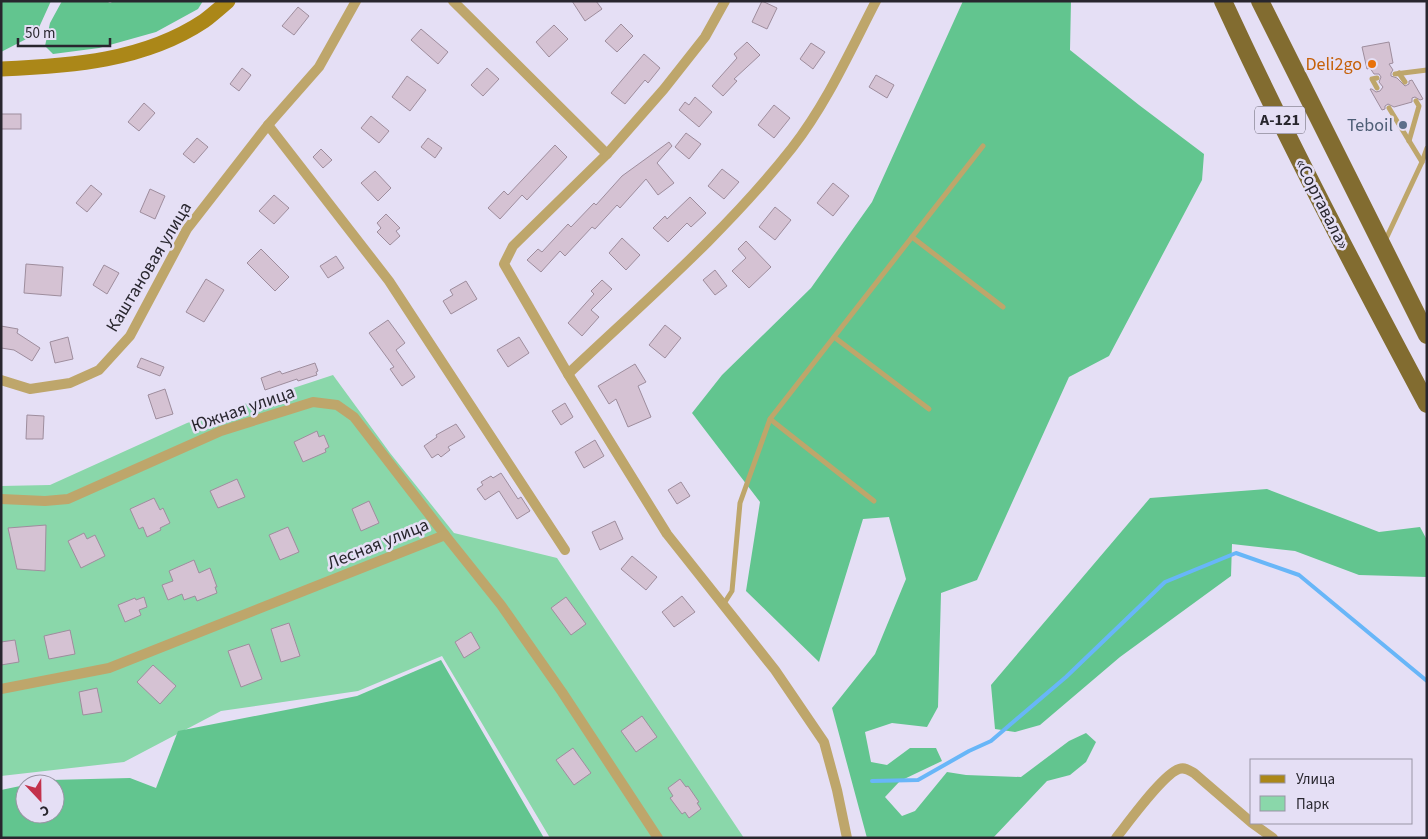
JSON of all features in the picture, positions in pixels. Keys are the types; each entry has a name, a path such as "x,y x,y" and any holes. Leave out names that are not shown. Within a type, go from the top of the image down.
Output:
{"highway":[{"name":"«Сортавала»","path":"1224,1 1250,59 1339,237 1427,404"},
{"name":"«Сортавала»","path":"1260,1 1427,335"}],"main road":[{"path":"1,69 53,67 101,61 142,50 173,38 196,25 228,1"}],"street":[{"name":"Каштановая улица","path":"1,380 30,389 70,383 99,370 130,336 187,229 268,125 319,67 356,1"},
{"path":"453,1 607,154"},
{"path":"725,1 705,37 664,89 607,154 513,246 504,264 568,374 667,534 775,670 824,742 838,790 848,838"},
{"path":"568,374 715,236 792,148 832,88 872,3"},
{"path":"268,125 389,281 565,550"},
{"name":"Южная улица","path":"1,499 45,502 68,499 221,431 313,402 337,405 354,417 445,535"},
{"name":"Лесная улица","path":"1,689 109,668 445,535 512,621 562,692 658,838"},
{"path":"1116,838 1159,784 1178,769 1186,768 1250,822"},
{"path":"1252,824 1273,838"}],"lane":[{"path":"1405,82 1397,73 1427,70"},
{"path":"1377,78 1372,79 1377,88"},
{"path":"1409,141 1419,106 1416,101"},
{"path":"1389,108 1422,162"},
{"path":"723,605 732,591 740,503 770,419 983,146"},
{"path":"1382,248 1427,148"},
{"path":"912,237 1003,307"},
{"path":"834,336 928,409"},
{"path":"770,419 874,501"}],"green space":[{"path":"1,1 51,1 36,34 1,52"},
{"path":"62,1 106,1 110,3 114,1 203,1 198,9 156,32 99,48 53,54 45,46 50,23"},
{"path":"963,1 1071,1 1070,50 1204,154 1202,180 1109,356 1069,377 977,580 941,593 938,707 927,727 892,723 865,732 871,762 887,765 910,748 936,748 942,761 900,781 885,797 902,816 915,811 947,772 966,775 1021,777 1069,741 1086,733 1096,742 1086,762 1070,775 1047,781 993,838 867,838 832,708 875,654 906,579 889,517 863,519 819,662 746,591 760,502 692,413 722,375 811,288 872,202"},
{"path":"333,375 390,453 454,533 557,558 744,838 550,838 442,656 358,691 221,711 124,762 1,776 1,486 50,485 187,423"},
{"path":"1267,489 1379,532 1420,527 1427,540 1427,577 1359,575 1295,551 1232,544 1231,576 1120,657 1040,725 1015,732 995,729 991,685 1150,498"},
{"path":"441,660 544,838 1,838 1,790 15,787 15,824 65,824 65,780 130,778 156,788 178,731 357,696"}],"building":[{"path":"572,1 596,1 602,9 585,21"},
{"path":"762,1 777,8 767,29 752,22"},
{"path":"298,7 309,16 294,35 282,26"},
{"path":"621,24 633,36 617,52 605,41"},
{"path":"554,25 568,39 549,57 536,42"},
{"path":"421,29 448,52 438,64 411,40"},
{"path":"747,42 760,55 734,79 737,81 723,96 712,86 737,58 734,54"},
{"path":"1389,42 1393,63 1389,64 1393,70 1391,76 1397,78 1405,86 1412,80 1423,99 1420,100 1415,97 1412,98 1412,102 1394,107 1388,104 1382,110 1370,89 1376,92 1380,91 1383,87 1379,82 1381,77 1379,74 1374,74 1370,68 1367,69 1362,47"},
{"path":"811,43 825,52 813,69 800,59"},
{"path":"644,54 660,68 648,83 645,80 625,104 611,93"},
{"path":"242,68 251,75 239,91 230,84"},
{"path":"487,68 499,79 483,96 471,85"},
{"path":"876,75 894,85 887,98 869,87"},
{"path":"407,76 426,90 410,111 392,97"},
{"path":"695,97 712,112 699,127 679,110 685,102 689,105"},
{"path":"144,103 155,113 139,131 128,122"},
{"path":"774,105 790,118 774,138 758,125"},
{"path":"1,114 21,114 21,129 1,129"},
{"path":"371,116 389,131 379,143 361,128"},
{"path":"686,133 701,144 689,159 675,147"},
{"path":"197,138 208,147 194,163 183,154"},
{"path":"428,138 442,148 435,158 421,147"},
{"path":"669,142 672,146 657,163 674,183 658,195 646,179 620,208 617,205 595,229 592,227 565,256 560,251 541,272 527,260 538,249 542,252 568,224 571,227 594,203 596,205 622,176"},
{"path":"555,145 567,157 527,200 522,195 500,219 488,208 504,191 508,195"},
{"path":"321,149 332,160 323,168 313,157"},
{"path":"722,169 739,182 724,199 708,186"},
{"path":"375,171 391,188 378,201 361,183"},
{"path":"833,183 849,196 833,216 817,203"},
{"path":"91,185 102,194 87,212 76,203"},
{"path":"150,189 165,196 155,219 140,212"},
{"path":"274,195 289,208 274,224 259,211"},
{"path":"690,197 706,213 691,227 687,223 668,242 653,228 665,216 667,219"},
{"path":"775,207 791,220 775,240 759,227"},
{"path":"386,214 400,228 396,231 400,236 390,245 377,232 381,228 377,223"},
{"path":"622,238 640,255 626,270 609,253"},
{"path":"746,241 771,267 749,288 732,271 746,258 738,249"},
{"path":"261,249 289,277 275,291 247,263"},
{"path":"336,256 344,268 328,278 320,266"},
{"path":"26,264 63,267 61,296 24,293"},
{"path":"104,265 119,273 107,294 93,285"},
{"path":"715,270 727,286 715,295 703,280"},
{"path":"206,279 224,290 204,322 186,312"},
{"path":"602,280 612,289 591,310 599,317 582,336 568,323 594,294 591,291"},
{"path":"466,281 477,299 451,314 443,301 453,295 450,290"},
{"path":"388,320 405,343 396,350 415,377 402,386 390,369 394,367 369,333"},
{"path":"665,325 681,338 665,358 649,345"},
{"path":"1,326 18,329 17,333 40,348 32,361 14,350 1,348"},
{"path":"68,337 73,359 55,363 50,342"},
{"path":"519,337 529,353 508,367 497,350"},
{"path":"141,358 164,367 160,376 137,367"},
{"path":"315,363 318,371 316,372 317,375 298,381 297,379 265,390 261,378 280,371 282,374"},
{"path":"635,364 646,382 638,386 651,417 628,427 616,399 609,404 598,386"},
{"path":"165,389 173,414 156,419 148,395"},
{"path":"565,403 573,417 561,425 552,411"},
{"path":"27,415 44,416 43,439 26,439"},
{"path":"456,424 465,437 448,447 450,450 441,457 438,454 432,458 424,446 437,437 436,435"},
{"path":"317,431 319,437 324,435 329,447 325,449 326,452 303,462 294,442"},
{"path":"595,440 604,456 584,468 575,452"},
{"path":"501,473 518,499 521,497 530,511 517,519 499,491 485,500 477,489 483,485 481,482"},
{"path":"237,479 245,497 218,508 210,491"},
{"path":"681,482 690,496 677,504 668,490"},
{"path":"154,498 160,510 163,508 170,523 147,537 143,527 139,529 130,509"},
{"path":"369,501 379,523 361,531 352,509"},
{"path":"615,521 623,539 600,550 592,532"},
{"path":"46,525 45,571 17,569 8,528"},
{"path":"288,527 299,552 280,560 269,535"},
{"path":"84,533 87,539 95,535 105,556 81,568 68,541"},
{"path":"632,556 657,577 646,590 621,569"},
{"path":"194,560 199,573 210,568 217,587 215,587 217,593 197,601 195,596 184,600 182,594 168,600 162,585 173,581 169,571"},
{"path":"682,596 695,612 674,627 662,612"},
{"path":"144,597 147,607 139,610 141,615 125,622 118,605 135,598 136,600"},
{"path":"566,597 586,624 571,635 551,608"},
{"path":"289,623 300,656 281,662 271,629"},
{"path":"70,630 75,654 49,659 44,636"},
{"path":"471,632 480,648 464,658 455,642"},
{"path":"15,640 19,662 1,665 1,642"},
{"path":"249,644 262,679 241,687 228,651"},
{"path":"153,665 176,686 160,704 137,682"},
{"path":"97,688 102,712 83,715 79,692"},
{"path":"642,716 657,737 636,752 621,731"},
{"path":"573,748 591,773 574,785 556,760"},
{"path":"680,779 686,787 688,786 699,802 697,803 701,809 689,818 685,812 682,814 670,798 673,796 668,788"}],"waterway":[{"path":"872,781 918,780 969,751 991,741 1066,677 1165,582 1236,553 1299,575 1427,681"}],"place":[{"name":"Deli2go","path":"1372,64"},
{"name":"Teboil","path":"1403,125"}]}
